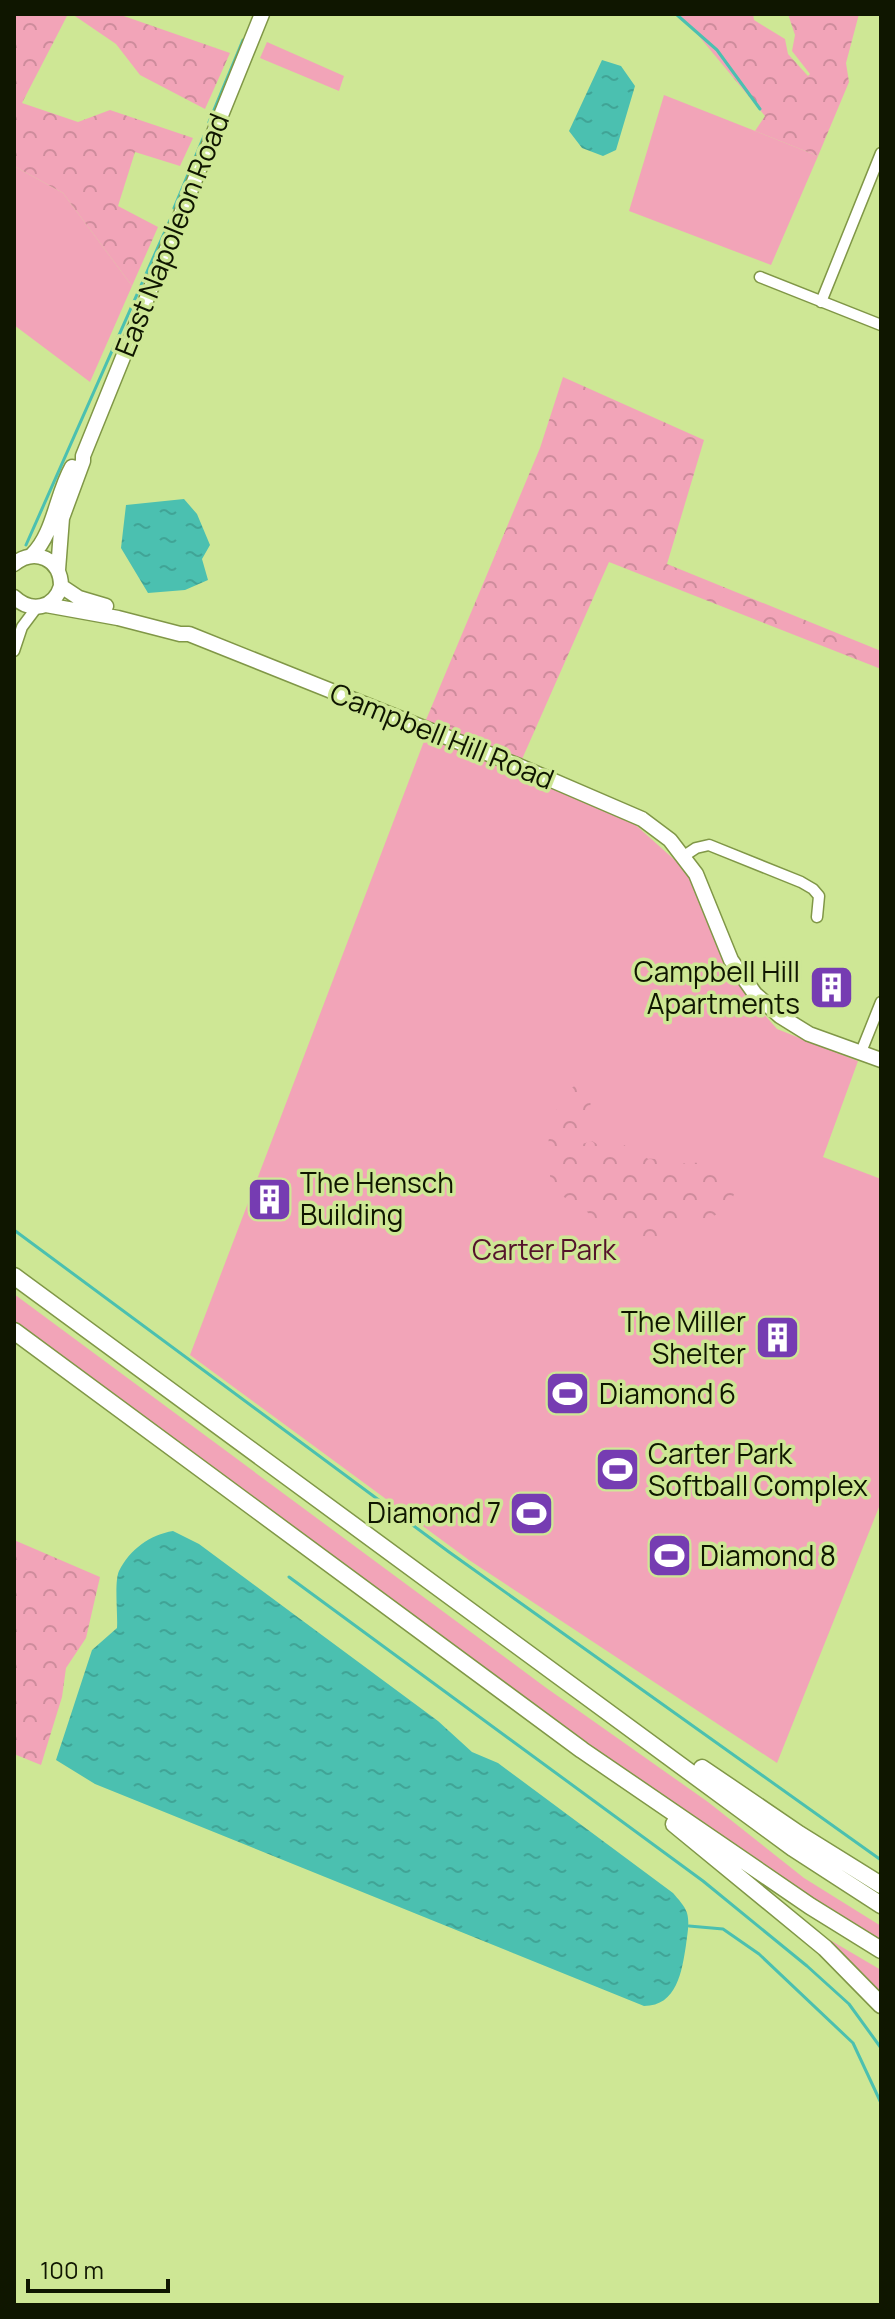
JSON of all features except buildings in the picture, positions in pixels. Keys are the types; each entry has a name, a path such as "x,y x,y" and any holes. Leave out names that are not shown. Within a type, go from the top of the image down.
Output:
{"highway":[{"path":"14,1276 793,1848 881,1905"},
{"path":"14,1331 582,1750 810,1906 881,1950"},
{"path":"612,1715 701,1767 881,1885"},
{"path":"582,1750 777,1907 835,1958 881,2005"}],"main road":[{"name":"East Napoleon Road","path":"61,586 58,544 62,518 83,456 262,14"},
{"name":"East Napoleon Road","path":"21,558 47,536 66,478 77,459 83,456"},
{"path":"21,558 47,559 58,570"},
{"path":"41,606 57,597 61,586"},
{"name":"Campbell Hill Road","path":"61,586 86,601 175,625 189,634"},
{"name":"Campbell Hill Road","path":"14,597 25,605 118,618 189,634 624,810 660,830 684,856 701,882 731,960 755,994 780,1016 809,1034 881,1060"}],"street":[{"path":"821,302 881,153"},
{"path":"760,277 881,325"},
{"path":"14,651 22,627 41,606"},
{"path":"684,856 696,848 709,845 801,882 819,896 817,917"},
{"path":"861,1052 881,1002"}],"green space":[{"path":"14,14 68,14 22,103 78,122 110,110 193,138 180,166 135,152 118,206 158,227 132,286 63,193 14,166"},
{"path":"72,14 118,14 230,53 205,109 140,75 116,44"},
{"path":"676,14 753,14 754,20 785,39 788,54 808,76 810,74 792,51 795,35 788,14 859,14 846,63 849,82 818,156 755,131 765,116 688,23"},
{"path":"267,42 344,76 339,91 260,58"},
{"path":"664,95 818,156 771,265 629,211"},
{"path":"14,166 63,193 132,286 90,382 14,325"},
{"path":"563,377 704,440 667,564 881,651 881,669 609,562 519,766 423,727 540,448"},
{"name":"Carter Park","path":"426,736 552,784 629,819 687,871 724,957 743,990 777,1029 858,1061 823,1157 881,1179 881,1502 777,1763 469,1560 190,1355"},
{"path":"579,1083 587,1089 591,1102 588,1117 577,1122 582,1144 592,1141 612,1153 625,1145 636,1147 648,1159 715,1165 721,1168 722,1177 735,1191 730,1206 692,1226 667,1223 663,1229 669,1239 663,1246 636,1235 631,1238 613,1224 590,1216 579,1205 553,1191 546,1154 549,1138 547,1116 561,1106 567,1091"},
{"path":"14,1294 545,1687 708,1802 804,1878 881,1926 881,1950 679,1812 14,1321"},
{"path":"14,1540 100,1577 86,1638 66,1668 62,1697 41,1765 14,1754"},
{"path":"813,1930 881,1970 881,1996"}],"water":[{"path":"602,60 621,66 635,86 616,150 603,156 582,148 569,131"},
{"path":"184,499 197,514 210,545 202,559 208,580 185,590 148,593 121,548 126,505"},
{"path":"173,1531 199,1544 438,1721 472,1752 498,1763 673,1893 686,1910 688,1925 680,1976 671,1994 655,2004 644,2006 95,1784 56,1760 92,1650 117,1628 119,1571 142,1544"}],"waterway":[{"path":"676,14 717,50 760,109"},
{"path":"209,122 243,40"},
{"path":"174,208 204,136"},
{"path":"26,545 170,220"},
{"path":"14,1230 449,1552 881,1860"},
{"path":"289,1577 703,1881 849,2004 881,2048"},
{"path":"689,1926 723,1929 759,1954 853,2043 881,2103"}],"place":[{"name":"Campbell Hill Apartments","path":"831,988"},
{"name":"The Hensch Building","path":"269,1199"},
{"name":"The Miller Shelter","path":"777,1338"},
{"name":"Diamond 6","path":"568,1394"},
{"name":"Carter Park Softball Complex","path":"617,1470"},
{"name":"Diamond 7","path":"532,1513"},
{"name":"Diamond 8","path":"669,1556"}]}
